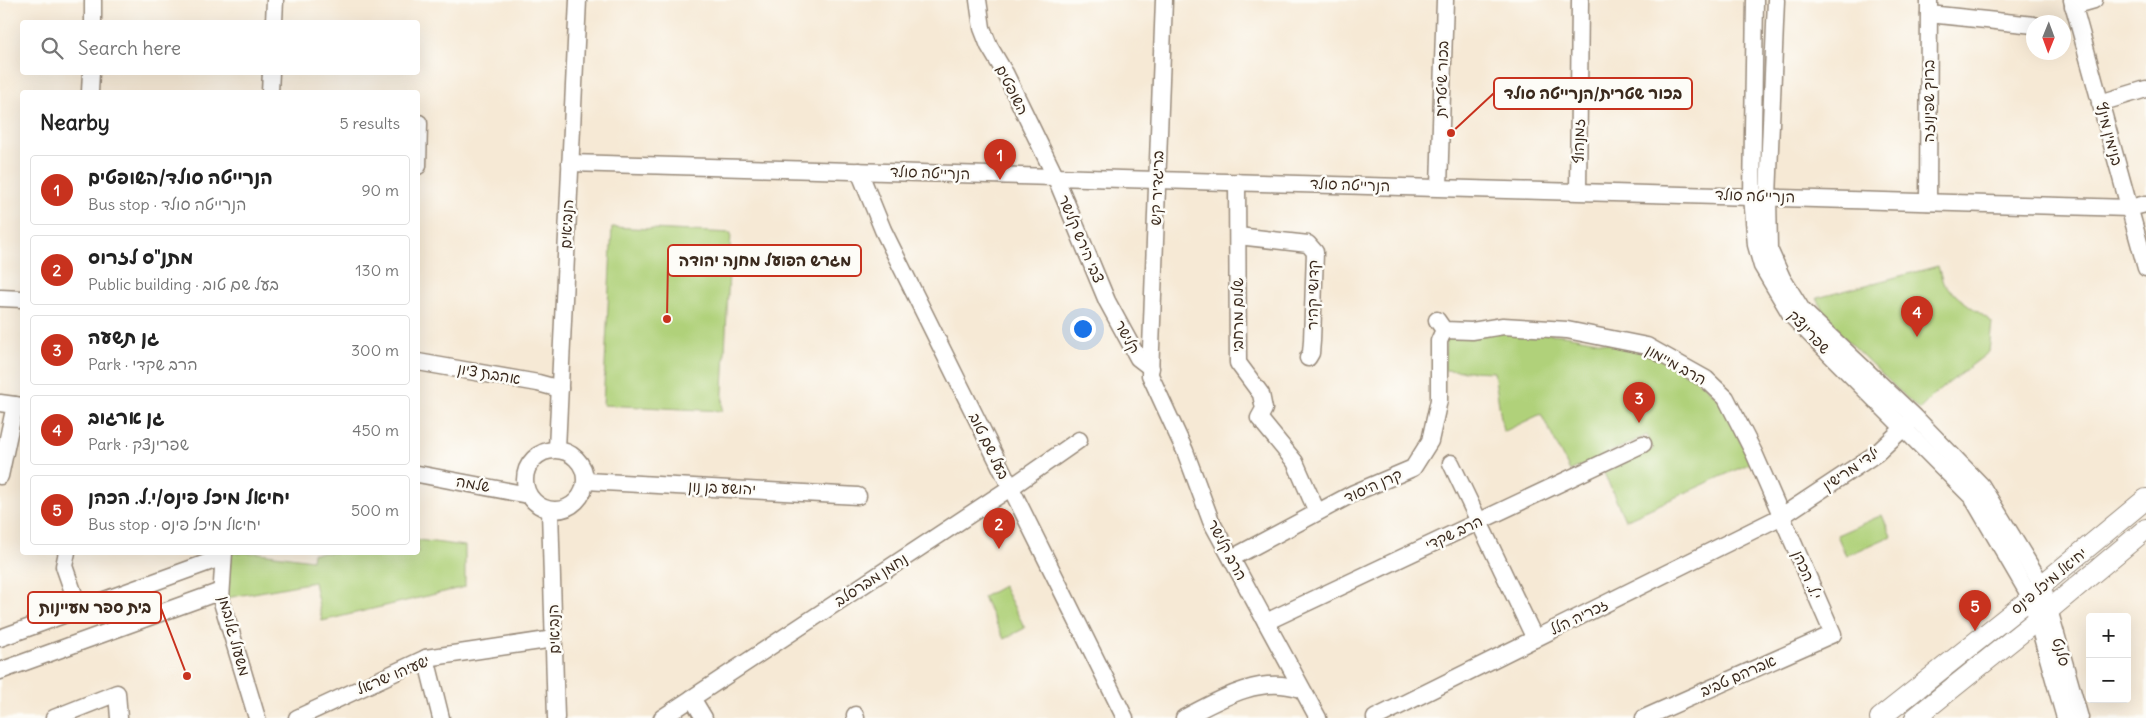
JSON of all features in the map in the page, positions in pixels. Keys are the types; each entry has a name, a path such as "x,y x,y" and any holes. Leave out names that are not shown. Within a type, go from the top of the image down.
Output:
{"main road":[{"name":"יחיאל מיכל פינס","path":"1880,718 2036,592 2146,499"},
{"name":"יחיאל מיכל פינס","path":"1915,718 2146,529"}],"street":[{"path":"93,20 94,0"},
{"path":"274,20 275,0"},
{"name":"הנביאים","path":"557,449 578,0"},
{"name":"השופטים","path":"978,0 982,28 989,46 1005,73 1055,176"},
{"name":"בריגדיר קיש","path":"1150,372 1164,0"},
{"name":"בכור שיטרית","path":"1439,188 1445,0"},
{"name":"זמנהוף","path":"1578,191 1580,0"},
{"name":"שפרינצק","path":"1755,0 1752,196 1756,245 1762,266 1791,315 1910,423 1982,484 2028,562 2036,592"},
{"name":"שפרינצק","path":"1776,0 1768,197 1769,249 1782,278 1802,310 1910,423 1972,497 2036,592"},
{"path":"2072,3 2094,0"},
{"name":"בנימין מינץ","path":"2072,3 2146,268"},
{"path":"1929,7 2026,24"},
{"name":"ברוך שפינוזה","path":"1928,202 1929,7"},
{"path":"2071,29 2080,30"},
{"path":"90,90 91,75"},
{"path":"270,90 271,75"},
{"path":"2100,103 2146,89"},
{"name":"הנרייטה סולד","path":"570,163 2129,208 2146,204"},
{"name":"בעל שם טוב","path":"859,171 883,230 1125,718"},
{"name":"צבי הירש קלישר","path":"1055,176 1108,301"},
{"name":"שלום מרחבי","path":"1237,182 1238,363 1261,394 1264,409 1259,418 1294,462 1318,512"},
{"name":"קדושי קהיר","path":"1238,236 1308,244 1315,252 1312,341 1308,358"},
{"path":"0,298 20,299"},
{"name":"קלישר","path":"1108,301 1138,358 1150,372"},
{"name":"קרן היסוד","path":"1232,558 1354,493 1413,468 1430,441 1439,400 1438,341 1440,325"},
{"name":"הרב מיימון","path":"1440,325 1472,331 1503,326 1567,330 1647,346 1706,379 1726,398 1754,453 1782,516"},
{"name":"אהבת ציון","path":"420,362 538,383 560,389"},
{"name":"הרב קלישר","path":"1150,372 1185,450 1211,521 1300,689 1318,718"},
{"path":"0,476 13,404"},
{"name":"ילדי מרישין","path":"1782,516 1877,453 1910,423"},
{"name":"נחמן מברסלב","path":"662,718 1010,488 1079,440"},
{"name":"הרב שקדי","path":"1266,622 1643,444"},
{"path":"557,449 573,455 580,462 586,481 578,500 560,510 550,510 541,507 528,494 524,477 531,461 546,450 557,449"},
{"path":"1450,463 1535,640"},
{"name":"שלמה","path":"420,474 528,494"},
{"name":"יהושע בן נון","path":"586,481 858,496"},
{"name":"הנביאים","path":"550,510 556,718"},
{"name":"י.ל. הכהן","path":"1782,516 1832,634"},
{"name":"זכריה הלל","path":"1375,718 1782,516"},
{"path":"66,555 64,566 80,610"},
{"path":"0,638 80,610 224,555"},
{"name":"משעול גלובמן","path":"224,555 221,599 257,718"},
{"path":"2028,562 2037,571 2053,571 2066,567"},
{"path":"0,671 221,591"},
{"name":"סלנט","path":"2036,592 2080,718"},
{"name":"סלנט","path":"2043,615 2065,718"},
{"name":"אברהם טביב","path":"1654,716 1832,634"},
{"name":"ישעיהו ישראל","path":"297,718 426,658 554,639"},
{"path":"426,658 441,718"},
{"path":"1184,718 1220,699 1249,688 1288,685 1300,689"},
{"path":"54,718 117,693 119,718"},
{"path":"692,698 704,718"}],"green space":[{"path":"612,227 731,233 722,411 603,405"},
{"path":"1938,266 1943,283 1959,298 1992,322 1989,352 1937,392 1919,410 1828,322 1817,298"},
{"path":"1502,331 1565,335 1646,350 1703,384 1719,399 1751,463 1625,520 1604,473 1653,449 1647,435 1570,471 1541,414 1503,432 1494,372 1444,370 1446,335"},
{"path":"1882,515 1891,536 1846,556 1837,535"},
{"path":"420,540 465,546 465,587 322,621 314,582 221,599 224,555 275,555 312,560 313,555 420,555"},
{"path":"1003,586 1025,628 1004,639 983,597"}],"place":[{"name":"בכור שטרית/הנרייטה סולד","path":"1451,133"},
{"name":"הנרייטה סולד/השופטים","path":"1000,180"},
{"name":"מגרש הפועל מחנה יהודה","path":"667,319"},
{"name":"גן ארגוב","path":"1917,337"},
{"name":"גן תשעה","path":"1639,423"},
{"name":"מתנ\"ס לזרוס","path":"999,549"},
{"name":"יחיאל מיכל פינס/י.ל. הכהן","path":"1975,631"},
{"name":"בית ספר מעיינות","path":"187,676"}]}
